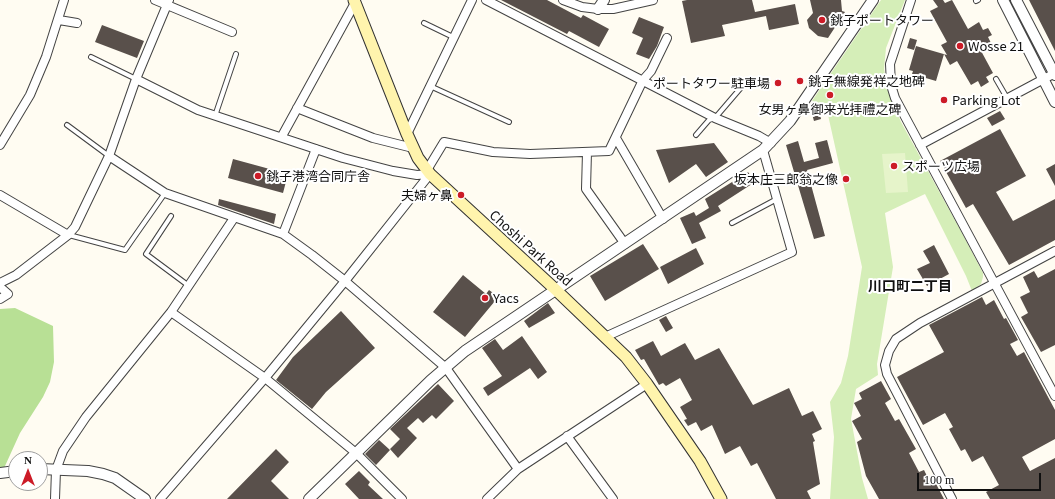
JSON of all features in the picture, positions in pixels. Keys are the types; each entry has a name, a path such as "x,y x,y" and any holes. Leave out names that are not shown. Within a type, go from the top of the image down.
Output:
{"main road":[{"name":"Choshi Park Road","path":"355,2 413,148 428,172 626,357 647,384 700,461 721,499"}],"street":[{"path":"0,145 30,95 59,20 64,0"},
{"path":"155,0 168,2 232,32"},
{"path":"407,134 472,0"},
{"path":"486,0 715,118 759,136 767,147 777,199 792,252 605,337"},
{"path":"563,0 582,7 598,5 613,9 653,0"},
{"path":"598,5 604,0"},
{"path":"309,499 465,351 663,219 767,147 790,121 873,0"},
{"path":"911,0 892,55 890,75 895,98 1055,396"},
{"path":"1003,0 1055,102"},
{"path":"920,145 1055,74 1016,0"},
{"path":"0,283 16,275 68,235 75,227 109,156 136,79 168,2"},
{"path":"282,136 355,2"},
{"path":"59,20 77,22"},
{"path":"160,499 265,378 345,281 428,172 444,142 493,152 530,154 609,151 643,80 651,71 667,38"},
{"path":"136,79 172,98 215,116 282,136 316,149 393,171 417,175 428,172"},
{"path":"297,108 373,138 413,148"},
{"path":"616,138 663,219"},
{"path":"283,234 316,149"},
{"path":"587,152 586,190 625,244"},
{"path":"109,156 165,194 283,234 345,281 446,368 518,469"},
{"path":"0,195 68,235"},
{"path":"55,499 56,470 62,451 86,417 171,312 234,218"},
{"path":"952,499 891,382 886,365 889,351 896,339 920,323 1055,250"},
{"path":"0,287 8,294 0,299"},
{"path":"171,312 265,378 356,453 402,499"},
{"path":"486,499 518,469 647,384"},
{"path":"568,436 613,499"},
{"path":"48,470 88,471 115,478 145,499"}],"lane":[{"path":"424,23 454,37"},
{"path":"215,116 236,54"},
{"path":"91,57 136,79"},
{"path":"996,79 1007,98"},
{"path":"696,134 709,120 715,118 745,83"},
{"path":"430,86 509,122"},
{"path":"67,125 109,156"},
{"path":"68,235 125,250 165,194"},
{"path":"732,223 777,199"},
{"path":"171,216 146,254 189,286"}],"green space":[{"path":"881,0 905,0 886,48 884,69 889,94 901,122 962,233 983,273 983,277 981,284 972,291 925,194 885,213 893,267 877,364 878,375 856,389 851,419 862,478 868,499 830,499 834,437 830,402 841,383 848,356 862,267 828,115 812,101"},
{"path":"905,153 908,192 886,193 882,154"},
{"path":"15,308 53,326 54,362 50,382 43,397 20,433 12,451 8,451 8,459 0,477 0,309"}],"building":[{"path":"501,0 547,0 581,18 583,15 609,29 599,47 569,31 567,34"},
{"path":"752,0 755,12 795,4 799,24 769,30 766,16 722,25 725,36 691,43 682,1"},
{"path":"810,0 841,0 842,11 845,12 828,38 818,36 809,28 807,20 813,13"},
{"path":"933,0 943,0 945,3 952,0 968,29 979,22 983,30 988,28 992,35 988,37 991,43 980,49 993,73 986,77 989,82 981,87 978,81 971,85 957,61 950,65 944,54 947,55 941,45 947,42 930,11 938,7"},
{"path":"1029,0 1055,0 1055,51"},
{"path":"639,17 664,27 657,46 649,59 636,54 643,38 632,33"},
{"path":"102,25 144,41 137,58 95,42"},
{"path":"910,38 917,40 914,50 907,48"},
{"path":"916,46 944,54 936,81 912,74 913,71 909,70"},
{"path":"819,111 821,119 814,121 812,114"},
{"path":"1000,111 1005,119 992,126 987,118"},
{"path":"1000,129 1026,176 996,192 1013,221 1055,199 1055,240 1009,265 973,204 966,208 940,161"},
{"path":"827,140 833,163 807,170 825,236 814,239 786,145 798,141 804,162 819,158 815,143"},
{"path":"714,143 728,162 706,177 696,164 669,183 656,150"},
{"name":"銚子港湾合同庁舎","path":"233,159 288,174 283,193 228,178"},
{"path":"1055,164 1055,186 1046,169"},
{"path":"748,172 755,182 718,206 721,211 699,223 706,238 692,244 680,218 694,212 696,216 709,208 705,199"},
{"path":"219,199 276,214 274,224 218,205"},
{"path":"643,244 659,269 605,301 590,276"},
{"path":"934,245 949,274 927,286 917,269 930,263 923,251"},
{"path":"696,248 704,264 668,284 660,267"},
{"path":"1055,269 1055,345 1041,352 1021,317 1028,313 1020,297 1030,292 1023,277 1034,271 1038,278"},
{"path":"463,275 486,294 489,290 496,295 493,299 495,301 465,337 433,312"},
{"path":"982,297 986,305 994,300 1004,319 1006,318 1018,340 1010,344 1017,356 1024,352 1055,410 1055,439 1022,457 1030,471 1055,458 1055,499 990,499 986,492 999,485 983,456 972,462 965,449 961,451 949,429 953,427 945,413 923,425 897,377 944,352 929,325"},
{"path":"548,303 555,313 529,328 524,321"},
{"path":"341,311 375,348 326,392 312,409 276,380 293,357"},
{"path":"666,316 673,328 666,332 659,320"},
{"path":"522,336 547,372 538,379 530,368 488,396 483,388 502,376 482,348 495,339 503,350"},
{"path":"653,341 661,356 685,343 695,360 719,348 753,405 789,388 802,416 813,411 822,429 812,434 815,441 813,442 820,484 807,491 811,499 776,499 757,463 751,466 740,446 725,454 712,425 701,431 696,422 688,426 684,420 687,419 680,407 692,400 680,378 666,386 663,383 659,385 644,359 641,360 635,350"},
{"path":"881,381 891,399 885,403 895,421 899,419 916,449 909,453 919,472 924,470 930,482 934,480 944,499 879,499 866,476 857,442 862,439 852,421 861,416 854,403 862,399 859,393"},
{"path":"438,384 454,401 436,419 432,415 423,423 418,418 407,428 417,438 398,458 390,449 400,439 390,429"},
{"path":"379,440 390,450 376,465 365,454"},
{"path":"276,449 289,462 271,481 289,499 227,499"},
{"path":"359,471 370,482 368,485 383,499 359,499 345,484"}],"place":[{"name":"銚子ポートタワー","path":"822,20"},
{"name":"Wosse 21","path":"960,46"},
{"name":"銚子無線発祥之地碑","path":"800,81"},
{"name":"ポートタワー駐車場","path":"778,83"},
{"name":"女男ヶ鼻御来光拝禮之碑","path":"830,95"},
{"name":"Parking Lot","path":"944,100"},
{"name":"スポーツ広場","path":"894,166"},
{"name":"銚子港湾合同庁舎","path":"258,176"},
{"name":"坂本庄三郎翁之像","path":"846,179"},
{"name":"夫婦ヶ鼻","path":"461,195"},
{"name":"Yacs","path":"485,298"}],"district":[{"name":"川口町二丁目","path":"910,286"}]}
